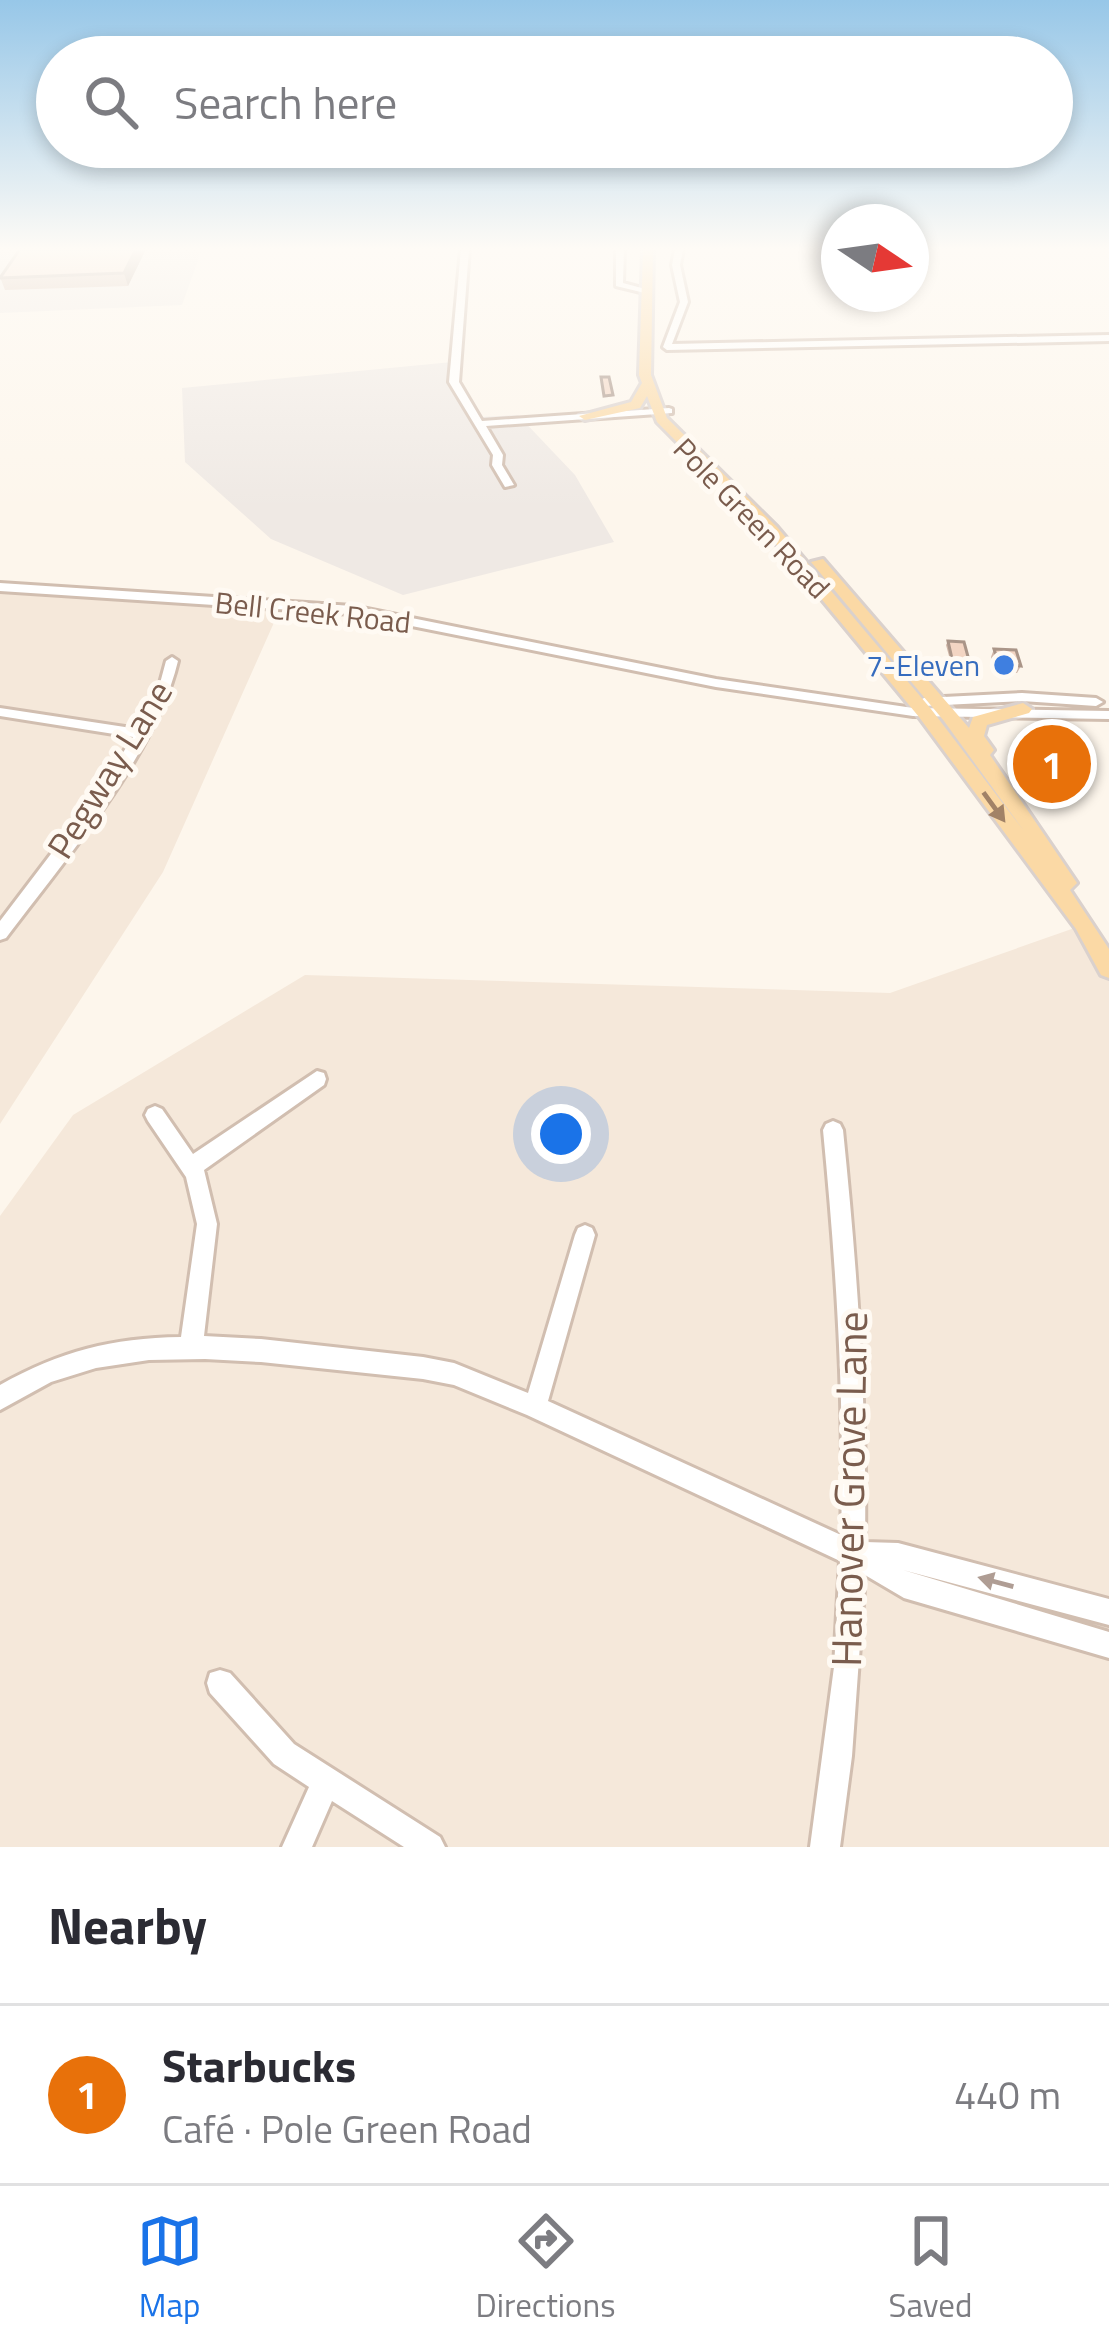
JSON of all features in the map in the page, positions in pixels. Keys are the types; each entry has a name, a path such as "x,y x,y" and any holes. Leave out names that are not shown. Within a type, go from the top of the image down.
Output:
{"main road":[{"name":"Pole Green Road","path":"646,335 646,384 683,446 772,530 1030,821 1070,889 1083,923"},
{"name":"Pole Green Road","path":"655,335 663,412"},
{"path":"585,416 636,405 646,384"},
{"name":"Pole Green Road","path":"932,707 1083,923 1109,969"},
{"path":"1023,709 982,718 974,730 1030,821"}],"street":[{"path":"458,335 454,378 509,485"},
{"path":"671,335 667,347 1109,338"},
{"path":"479,424 663,412"},
{"path":"0,602 6,587"},
{"name":"Bell Creek Road","path":"6,587 352,610 693,676 932,707 1109,715"},
{"name":"Pegway Lane","path":"0,933 140,734 172,676 172,662"},
{"name":"Bell Creek Road","path":"932,707 1022,697 1109,704"},
{"path":"0,712 140,734"},
{"path":"191,1168 317,1079"},
{"path":"155,1115 191,1168 203,1200 207,1250 191,1348"},
{"name":"Hanover Grove Lane","path":"826,1847 839,1762 854,1554 853,1320 833,1130"},
{"path":"535,1407 585,1235"},
{"path":"0,1398 38,1374 91,1354 191,1348 454,1374 854,1554 904,1586 1109,1645"},
{"path":"854,1554 898,1556 1109,1612"},
{"path":"220,1683 284,1754 430,1847"},
{"path":"297,1847 326,1783"}],"shaded area":[{"path":"463,361 460,380 482,417 518,415 575,475 614,542 403,595 271,539 185,462 182,388"},
{"path":"0,586 280,609 163,872 0,1124"},
{"path":"1083,925 1109,971 1109,1847 0,1847 0,1216 73,1115 305,975 890,993"}],"building":[{"path":"601,377 609,377 613,395 604,396"},
{"name":"7-Eleven","path":"948,641 964,642 970,664 953,663"},
{"path":"994,649 1016,650 1021,666 999,664"},
{"path":"1043,736 1063,736 1071,767 1057,767 1044,749"}],"place":[{"name":"7-Eleven","path":"1004,665"},
{"name":"Starbucks","path":"1052,764"}]}
